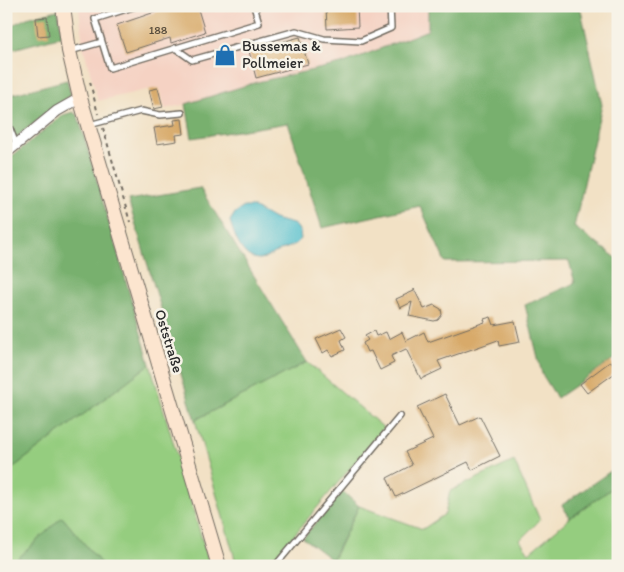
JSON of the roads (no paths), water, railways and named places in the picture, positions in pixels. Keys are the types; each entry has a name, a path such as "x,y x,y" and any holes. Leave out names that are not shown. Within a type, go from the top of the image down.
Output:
{"main road":[{"name":"Oststraße","path":"63,6 69,52 80,98 94,124 219,566"}],"street":[{"path":"6,153 57,111 80,98"}],"lane":[{"path":"136,6 95,19 110,68 259,23 254,6"},
{"path":"175,48 192,60 296,31 324,39 361,40 391,28 390,6"},
{"path":"69,52 102,42"},
{"path":"94,124 141,111 160,116 182,113"},
{"path":"6,119 16,145"},
{"path":"275,566 400,416"}],"water":[{"path":"244,207 253,207 274,219 293,224 300,232 301,239 294,245 262,259 247,255 239,245 230,221 235,213"}],"place":[{"name":"Bussemas & Pollmeier","path":"225,55"}]}
